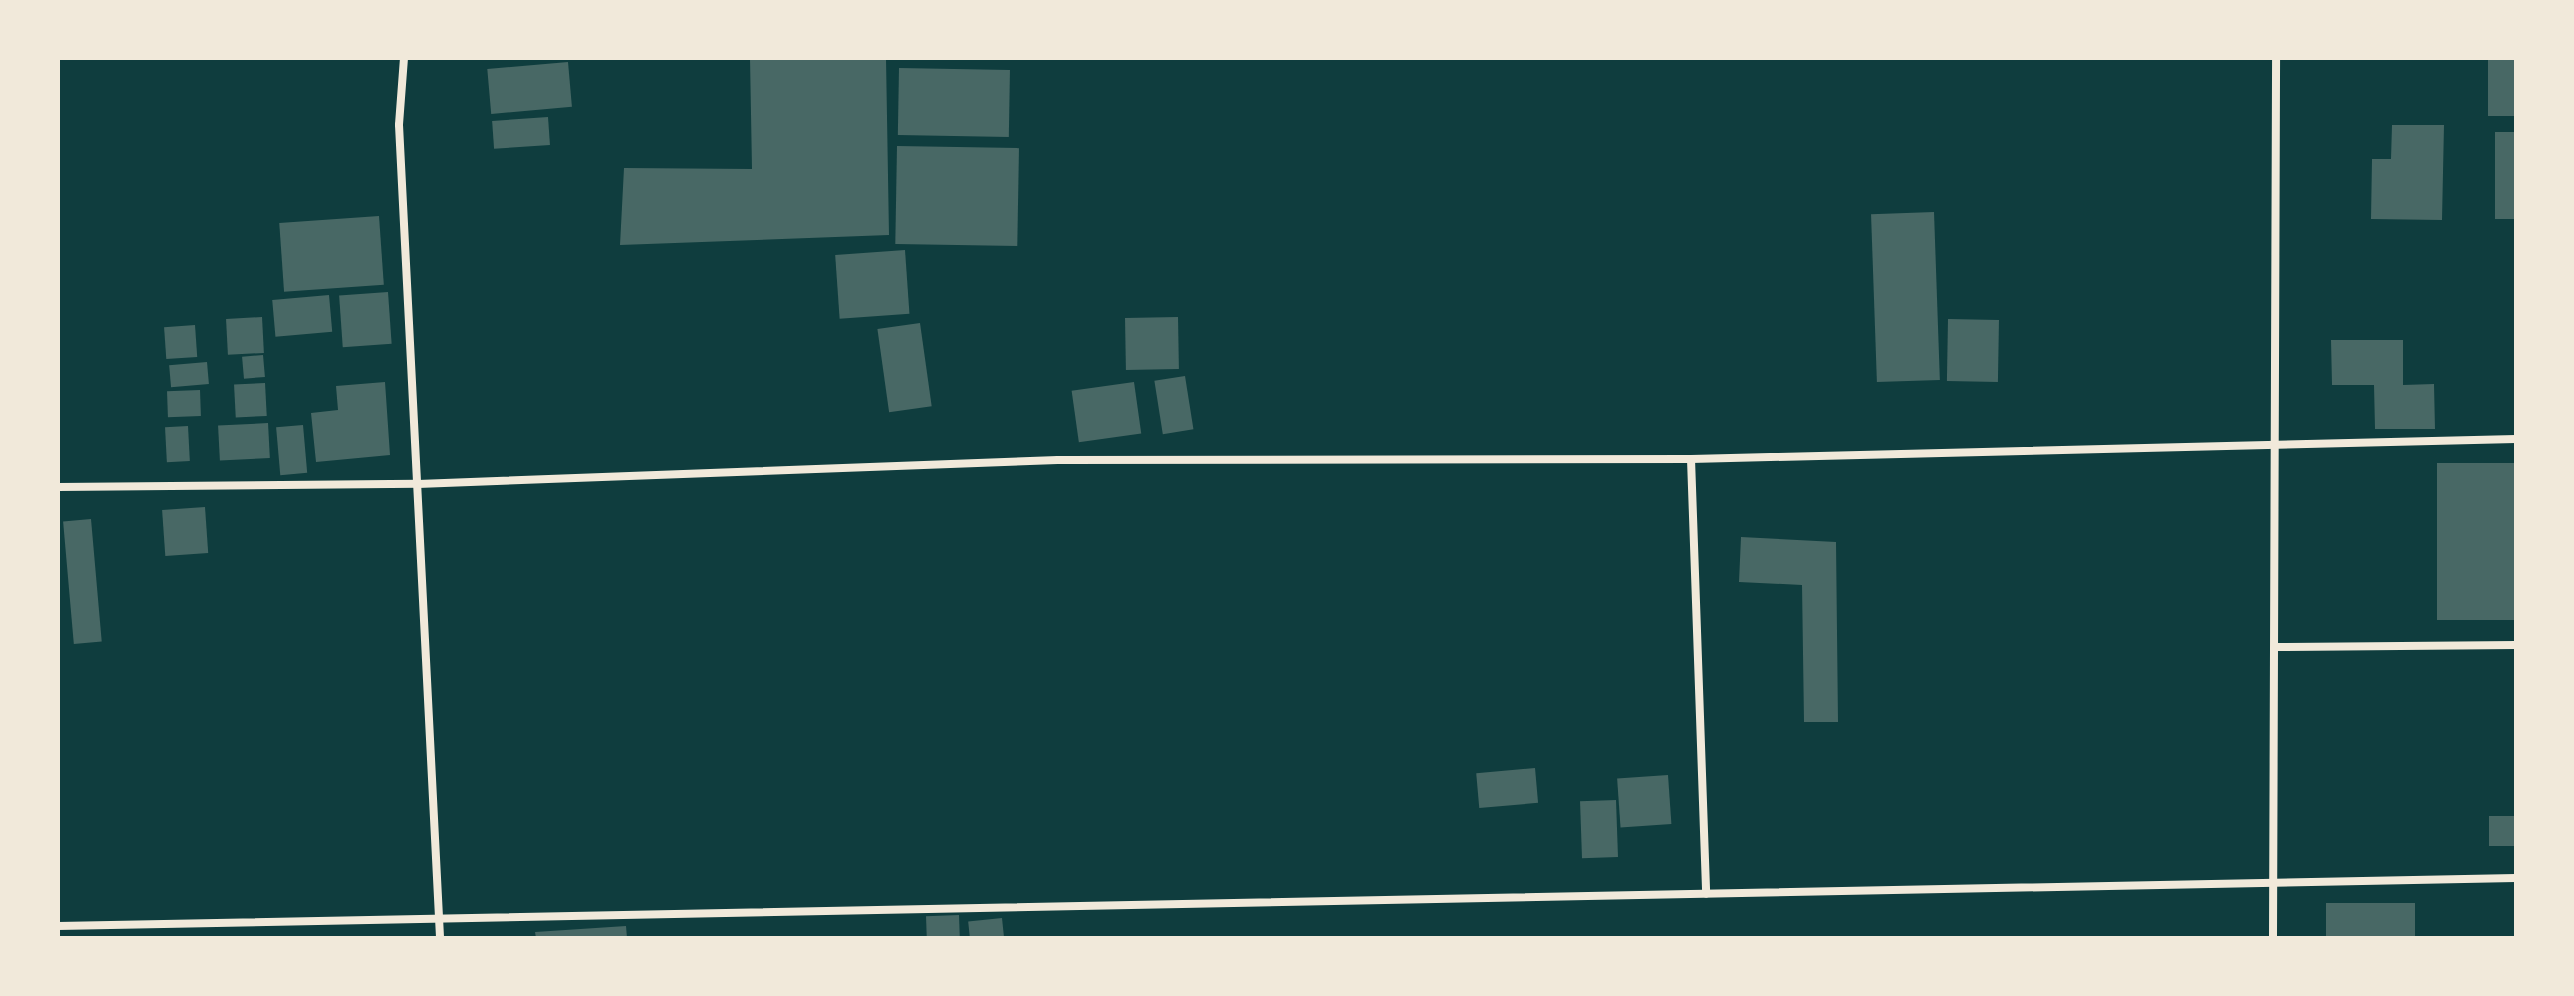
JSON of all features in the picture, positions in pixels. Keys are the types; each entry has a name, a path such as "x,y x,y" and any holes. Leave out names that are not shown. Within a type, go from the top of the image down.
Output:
{"street":[{"path":"404,58 399,125 440,938"},
{"path":"2273,938 2276,58"},
{"path":"58,487 418,484 1058,460 1691,459 2276,442 2516,439"},
{"path":"1691,459 1706,894"},
{"path":"2275,647 2516,645"},
{"path":"58,926 439,916 2516,878"}],"building":[{"path":"750,58 886,58 889,235 620,245 624,168 752,169"},
{"path":"2488,58 2516,58 2516,116 2488,116"},
{"path":"568,62 572,107 491,114 487,69"},
{"path":"899,68 1010,70 1009,137 898,135"},
{"path":"548,117 550,145 494,149 492,121"},
{"path":"2392,125 2444,125 2442,220 2371,219 2372,159 2391,159"},
{"path":"2495,132 2516,132 2516,219 2495,219"},
{"path":"897,146 1019,148 1017,246 895,244"},
{"path":"1934,212 1940,380 1877,382 1871,214"},
{"path":"379,216 384,285 284,292 279,223"},
{"path":"905,250 909,314 840,319 835,255"},
{"path":"388,292 392,344 343,347 339,295"},
{"path":"329,295 332,332 275,337 272,300"},
{"path":"262,317 264,353 228,355 226,319"},
{"path":"1178,317 1179,369 1126,370 1125,318"},
{"path":"1948,319 1999,320 1998,382 1947,381"},
{"path":"920,323 932,406 889,412 877,329"},
{"path":"195,325 197,357 166,359 164,327"},
{"path":"2331,340 2403,340 2403,385 2434,384 2435,429 2375,429 2374,385 2332,385"},
{"path":"263,355 265,377 244,379 242,357"},
{"path":"207,362 209,384 171,387 169,365"},
{"path":"1185,376 1193,429 1163,434 1154,381"},
{"path":"385,382 390,455 316,462 311,413 338,410 336,386"},
{"path":"1134,382 1141,433 1079,442 1072,391"},
{"path":"265,383 267,416 236,418 234,385"},
{"path":"200,390 201,416 168,417 167,391"},
{"path":"268,423 270,458 220,461 218,426"},
{"path":"303,425 307,473 280,475 276,427"},
{"path":"188,426 190,461 167,462 165,427"},
{"path":"2437,463 2516,463 2516,620 2437,620"},
{"path":"205,507 208,553 165,556 162,510"},
{"path":"91,519 102,642 74,644 63,521"},
{"path":"1741,537 1836,542 1838,722 1804,722 1802,585 1739,582"},
{"path":"1535,768 1538,803 1479,808 1476,773"},
{"path":"1668,775 1671,824 1621,827 1617,779"},
{"path":"1616,800 1618,857 1582,858 1580,801"},
{"path":"2489,816 2516,816 2516,846 2489,846"},
{"path":"2326,903 2415,903 2415,938 2326,938"},
{"path":"959,915 960,938 927,938 926,916"},
{"path":"1002,918 1004,938 970,938 968,922"},
{"path":"626,926 627,938 536,938 535,932"}]}
